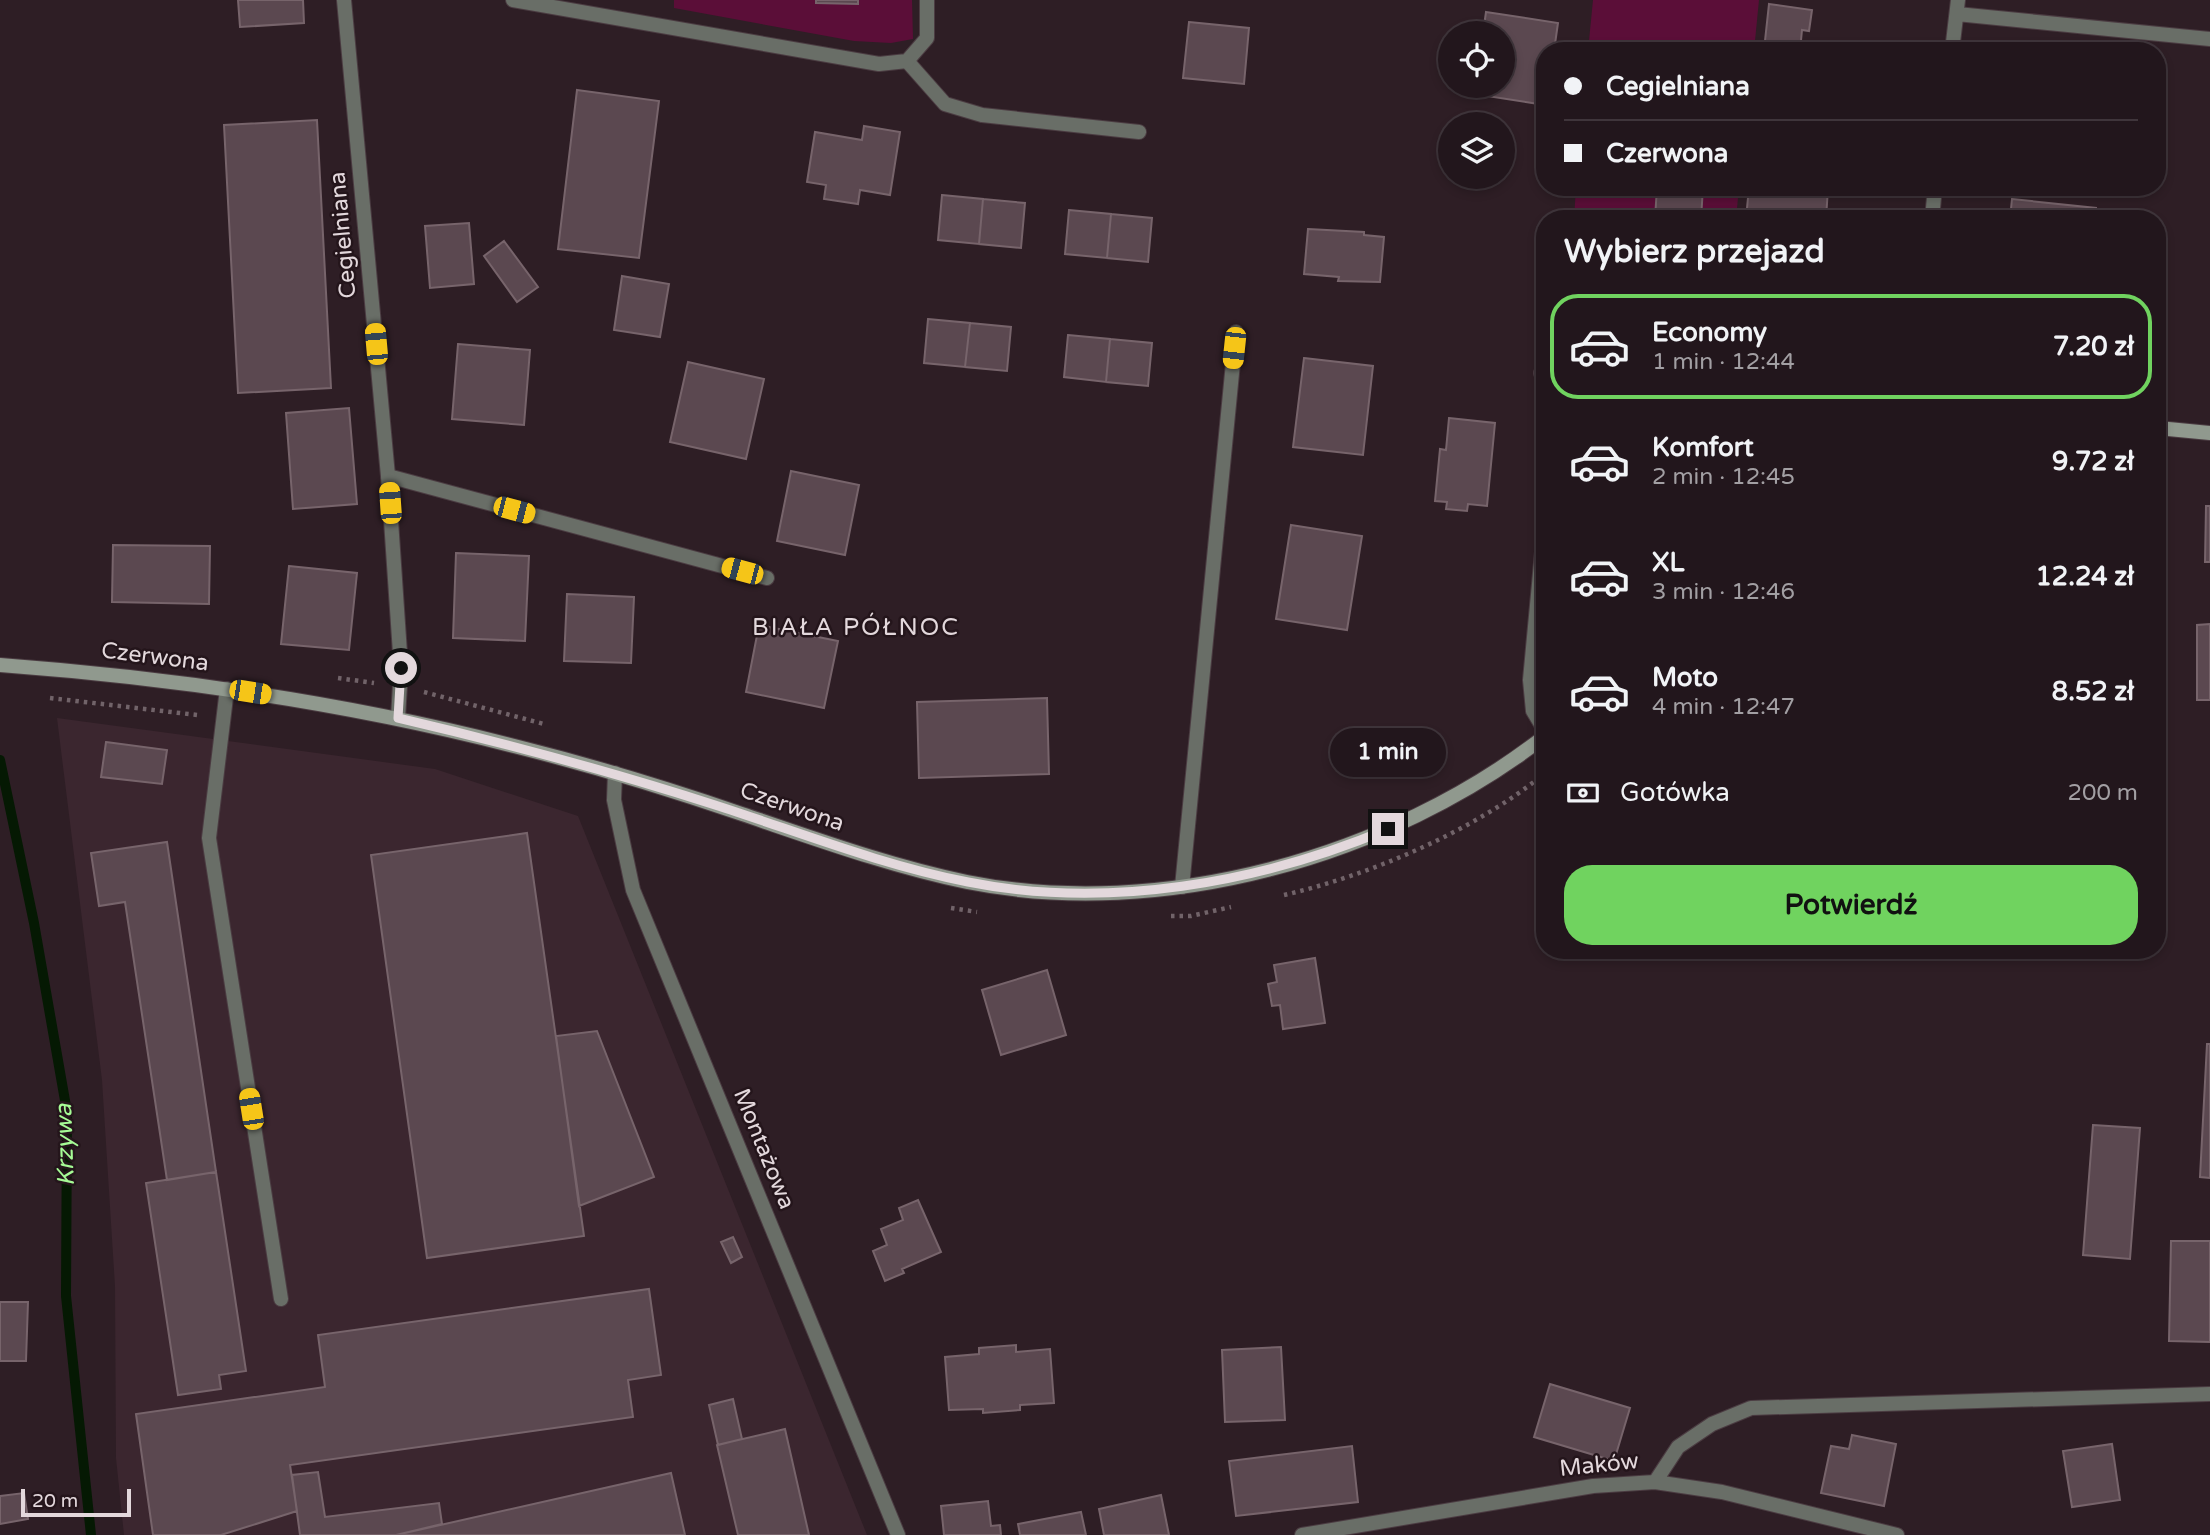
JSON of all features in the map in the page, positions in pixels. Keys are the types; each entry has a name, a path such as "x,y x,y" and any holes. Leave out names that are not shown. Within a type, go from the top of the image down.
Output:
{"street":[{"name":"Cegielniana","path":"344,0 388,476 400,686 398,718"},
{"path":"513,0 879,64 907,61 927,38 927,0"},
{"path":"1953,42 1957,7 2210,40"},
{"path":"907,61 945,104 982,115 1139,132"},
{"path":"1182,887 1236,332"},
{"path":"2166,429 2210,433"},
{"path":"388,476 767,578"},
{"path":"1536,616 1530,680 1536,717"},
{"name":"Czerwona","path":"0,665 122,675 227,689 398,718 615,774 904,867 970,883 1035,890 1098,892 1182,887 1275,868 1347,846 1461,793 1536,740"},
{"path":"227,689 209,838 281,1299"},
{"name":"Montażowa","path":"615,774 614,800 633,890 898,1535"},
{"path":"1655,1482 1678,1447 1712,1424 1751,1408 2210,1394"},
{"name":"Maków","path":"1302,1535 1593,1486 1655,1482 1722,1492 1898,1535"}],"path":[{"path":"335,678 400,686 554,727"},
{"path":"1280,896 1319,887 1417,849 1513,800 1536,781"},
{"path":"1164,916 1191,916 1242,904"},
{"path":"940,905 990,913"}],"shaded area":[{"path":"674,0 912,0 913,39 891,43 854,41 674,8"},
{"path":"1593,0 1759,0 1755,42 1589,42"},
{"path":"1575,196 1738,196 1737,210 1575,210"},
{"path":"57,718 435,769 578,816 867,1535 124,1535 116,1458 115,1286 102,1080"}],"building":[{"path":"238,0 303,0 304,23 240,27"},
{"path":"816,0 858,0 858,4 816,3"},
{"path":"1769,4 1812,10 1809,31 1802,30 1801,42 1765,42"},
{"path":"1486,12 1558,23 1555,42 1536,42 1536,104 1500,98 1515,98 1515,21 1485,21"},
{"path":"1189,22 1249,28 1244,84 1183,78"},
{"path":"577,90 659,101 639,258 558,249"},
{"path":"317,120 331,388 238,393 224,125"},
{"path":"864,126 900,132 890,195 860,190 858,204 824,199 826,185 807,182 815,132 862,140"},
{"path":"942,195 983,199 979,244 938,240"},
{"path":"1656,196 1702,196 1702,210 1656,210"},
{"path":"1748,196 1827,196 1827,210 1747,210"},
{"path":"983,199 1025,203 1021,248 979,244"},
{"path":"2012,199 2096,208 2096,210 2011,210"},
{"path":"1069,210 1111,214 1107,258 1065,254"},
{"path":"1111,214 1152,218 1148,262 1107,258"},
{"path":"469,223 474,284 430,288 425,226"},
{"path":"1308,229 1364,232 1364,235 1384,237 1380,282 1338,281 1339,277 1304,274"},
{"path":"504,241 538,287 517,302 484,256"},
{"path":"622,276 669,284 660,337 614,330"},
{"path":"928,319 970,323 965,367 924,363"},
{"path":"970,323 1011,327 1007,371 965,367"},
{"path":"1068,335 1110,339 1106,382 1064,377"},
{"path":"1110,339 1152,343 1148,386 1106,382"},
{"path":"458,344 530,350 524,425 452,419"},
{"path":"1304,358 1373,366 1363,455 1293,447"},
{"path":"688,362 764,379 746,459 670,442"},
{"path":"349,408 357,504 293,509 286,413"},
{"path":"1449,418 1495,423 1487,506 1468,504 1467,511 1446,509 1447,502 1435,501 1440,449 1446,450"},
{"path":"791,471 859,485 845,555 777,541"},
{"path":"2206,506 2210,506 2210,562 2205,562"},
{"path":"1291,525 1362,536 1347,630 1276,619"},
{"path":"113,545 210,546 209,604 112,602"},
{"path":"456,553 529,556 525,641 453,638"},
{"path":"289,566 357,573 349,650 281,644"},
{"path":"567,594 634,597 631,663 564,661"},
{"path":"2210,624 2210,700 2197,700 2197,625"},
{"path":"759,625 838,641 824,708 746,692"},
{"path":"1047,698 1049,774 919,778 917,702"},
{"path":"106,742 167,750 162,784 101,777"},
{"path":"527,833 584,1236 427,1258 371,855"},
{"path":"167,842 216,1172 167,1180 125,902 99,906 91,853"},
{"path":"1315,958 1325,1023 1283,1029 1280,1005 1272,1006 1268,984 1277,982 1274,965"},
{"path":"1047,970 1066,1035 1001,1055 982,990"},
{"path":"597,1031 654,1177 579,1206 556,1036"},
{"path":"2207,1044 2210,1044 2210,1178 2200,1177"},
{"path":"2093,1125 2140,1128 2130,1259 2083,1255"},
{"path":"216,1172 246,1371 219,1375 221,1389 178,1395 146,1183"},
{"path":"918,1200 941,1252 902,1269 904,1273 885,1281 873,1251 887,1245 881,1229 903,1220 899,1208"},
{"path":"733,1237 742,1257 731,1263 721,1242"},
{"path":"2171,1241 2210,1241 2210,1342 2169,1341"},
{"path":"649,1289 661,1375 628,1380 633,1417 290,1465 297,1511 221,1535 153,1535 136,1414 325,1387 318,1335"},
{"path":"0,1302 28,1302 26,1361 0,1361"},
{"path":"1016,1345 1016,1352 1050,1349 1054,1403 1020,1405 1020,1410 983,1413 983,1409 949,1410 945,1357 979,1354 979,1348"},
{"path":"1281,1347 1285,1420 1225,1422 1222,1350"},
{"path":"1550,1384 1630,1408 1614,1461 1534,1437"},
{"path":"733,1399 742,1439 718,1445 709,1405"},
{"path":"785,1429 809,1535 738,1535 717,1445"},
{"path":"1852,1435 1896,1444 1884,1506 1821,1493 1831,1446 1849,1449"},
{"path":"2112,1444 2120,1500 2072,1507 2063,1451"},
{"path":"1352,1446 1358,1502 1236,1516 1229,1461"},
{"path":"318,1472 325,1517 439,1503 442,1524 396,1535 300,1535 292,1475"},
{"path":"671,1473 685,1535 396,1535"},
{"path":"24,1493 28,1519 0,1524 0,1496"},
{"path":"1161,1495 1169,1535 1104,1535 1099,1509"},
{"path":"988,1501 991,1526 1000,1525 1001,1535 944,1535 941,1506"},
{"path":"1081,1512 1086,1535 1020,1535 1018,1524"}],"waterway":[{"name":"Krzywa","path":"0,760 34,923 67,1112 66,1296 91,1535"}],"district":[{"name":"BIAŁA PÓŁNOC","path":"856,627"}],"route":[{"path":"401,668 398,718 519,747 615,774 904,867 970,883 1035,890 1110,892 1182,887 1275,868 1347,846 1388,829"}]}
